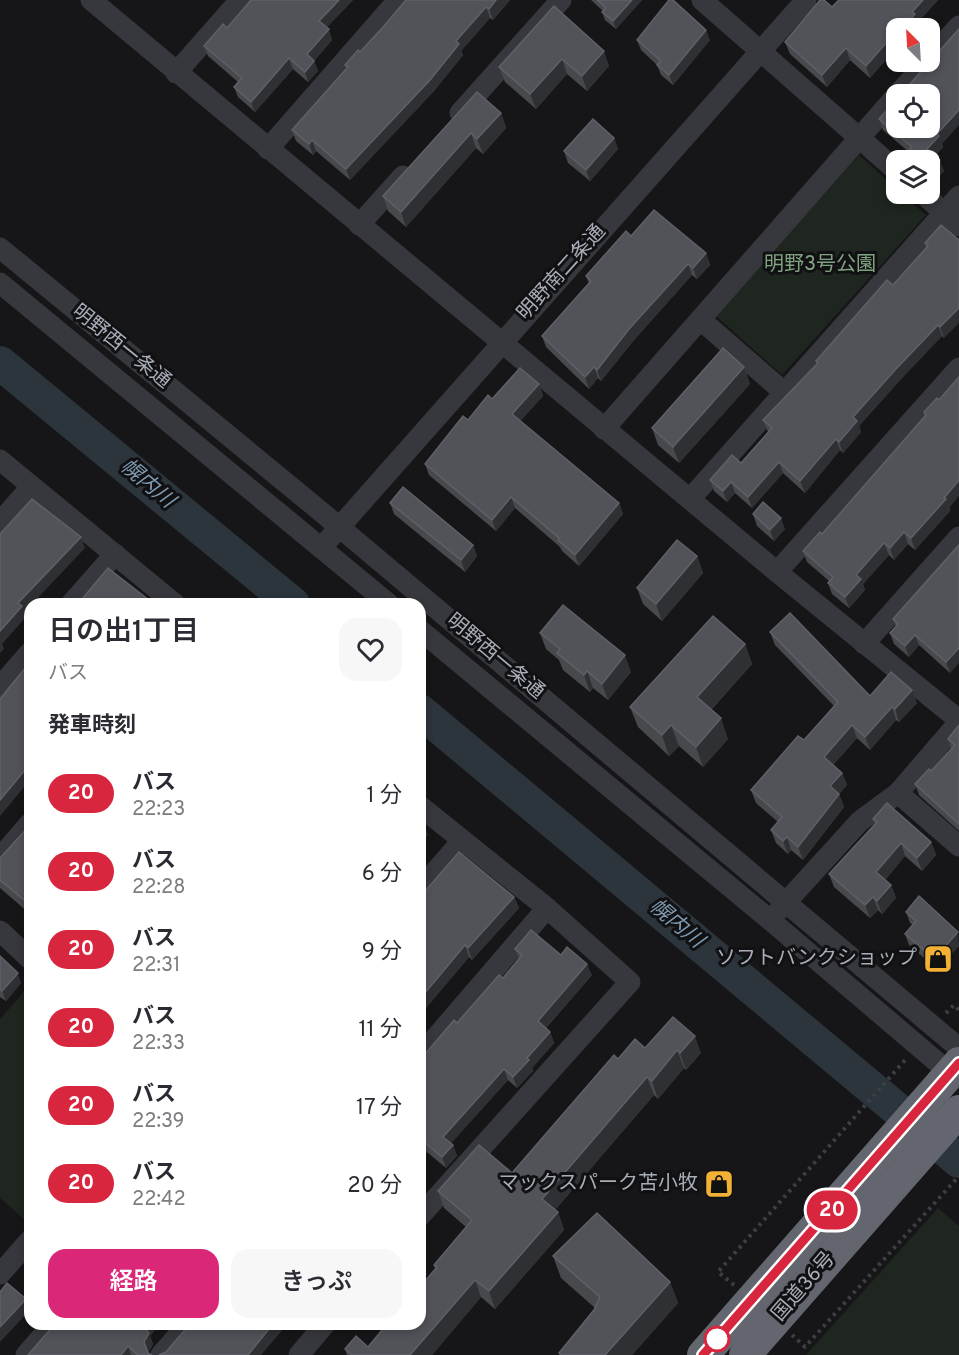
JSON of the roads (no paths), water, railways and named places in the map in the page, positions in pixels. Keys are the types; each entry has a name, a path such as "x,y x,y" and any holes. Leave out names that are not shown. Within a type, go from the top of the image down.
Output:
{"highway":[{"name":"国道36号","path":"745,1355 953,1083"},
{"name":"国道36号","path":"703,1355 895,1161"}],"street":[{"path":"91,0 604,429 959,721 898,792 860,821 770,920"},
{"path":"176,73 240,0"},
{"path":"268,148 398,0"},
{"path":"445,130 561,0"},
{"path":"702,0 886,161"},
{"name":"明野南二条通","path":"321,548 806,0"},
{"path":"940,48 959,26"},
{"path":"907,84 918,72"},
{"path":"604,429 886,107"},
{"path":"359,225 414,164"},
{"path":"690,500 786,394 952,220 959,196"},
{"path":"934,204 952,220"},
{"name":"明野西一条通","path":"0,248 424,598"},
{"name":"明野西一条通","path":"0,283 382,598"},
{"path":"701,320 786,394"},
{"path":"777,572 959,368"},
{"path":"0,460 169,598"},
{"path":"0,522 31,487"},
{"path":"864,644 959,537"},
{"path":"76,598 115,554"},
{"name":"明野西一条通","path":"426,600 787,901 953,1083"},
{"name":"明野西一条通","path":"426,635 770,920 953,1083"},
{"path":"0,687 24,659"},
{"path":"898,792 959,846"},
{"path":"426,811 548,908 630,982 426,1201"},
{"path":"0,858 24,830"},
{"path":"426,882 462,841"},
{"path":"426,1049 548,908"},
{"path":"0,931 24,953"},
{"path":"0,1274 24,1247"},
{"path":"26,1355 48,1330"},
{"path":"161,1355 183,1330"},
{"path":"303,1353 320,1330"}],"waterway":[{"name":"幌内川","path":"0,363 286,598"},
{"name":"幌内川","path":"426,716 959,1161"}],"place":[{"name":"ソフトバンクショップ","path":"938,959"},
{"name":"マックスパーク苫小牧","path":"719,1184"}],"park label":[{"name":"明野3号公園","path":"820,265"}]}
